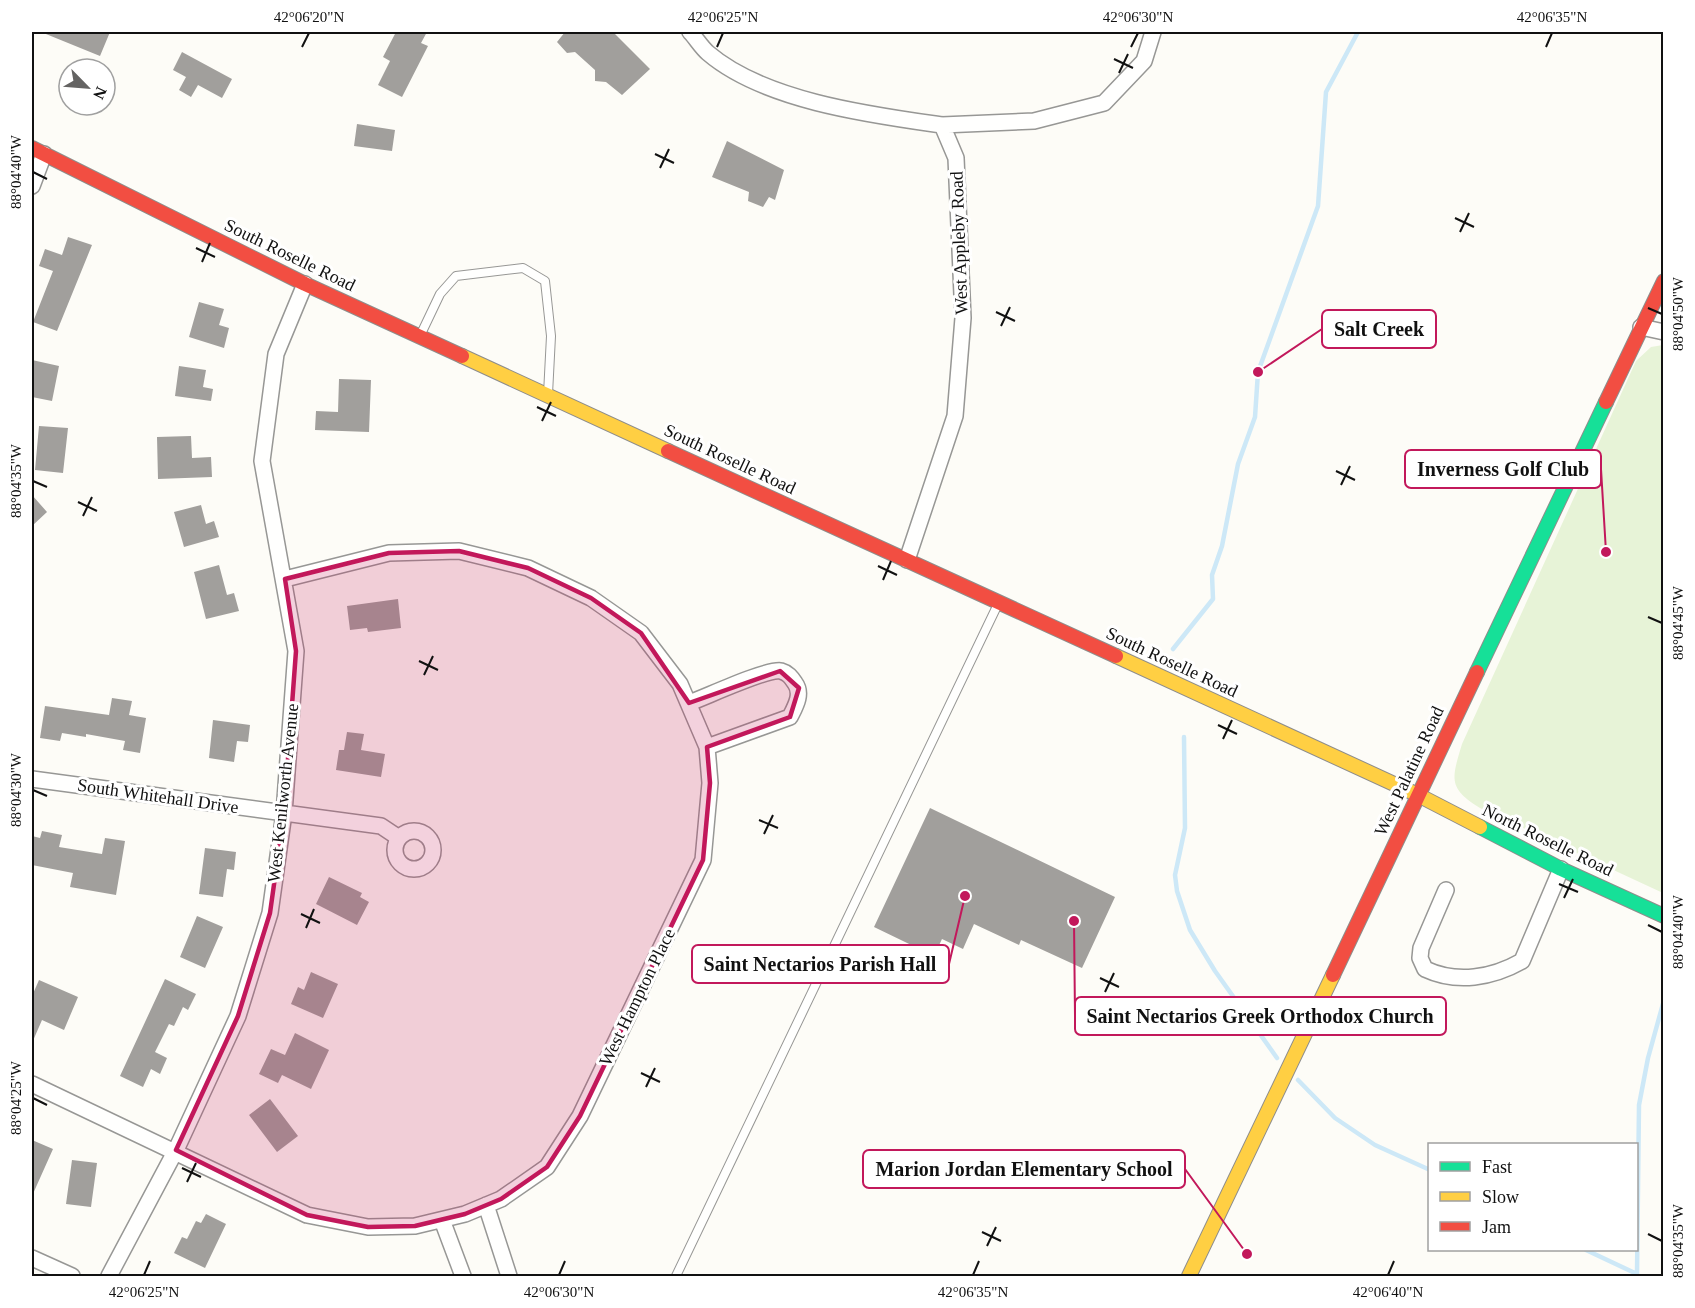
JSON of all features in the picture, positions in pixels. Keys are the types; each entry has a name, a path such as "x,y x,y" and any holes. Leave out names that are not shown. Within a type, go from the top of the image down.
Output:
{"main road":[{"name":"South Roselle Road","path":"38,151 305,284 1418,795"},
{"name":"West Palatine Road","path":"1189,1276 1664,281"},
{"name":"North Roselle Road","path":"1418,795 1561,868 1664,916"}],"street":[{"path":"690,32 707,53 748,78 781,91 872,116 942,125 1034,121 1104,103 1144,61 1153,32"},
{"name":"West Appleby Road","path":"907,560 955,416 963,318 956,158 942,125"},
{"path":"32,186 38,151"},
{"name":"West Kenilworth Avenue","path":"109,1276 176,1150 238,1016 270,913 284,813 296,651 285,579 262,461 276,354 305,284"},
{"path":"1641,327 1664,332"},
{"name":"West Hampton Place","path":"32,1084 176,1150 307,1215 368,1227 415,1226 442,1220 501,1199 547,1167 580,1116 703,860 710,783 706,747 680,684 641,633 591,598 528,568 459,551 389,553 285,579"},
{"path":"689,703 766,673 780,670 790,675 798,688 797,704 790,717 706,747"},
{"name":"South Whitehall Drive","path":"32,779 381,826 399,838"},
{"path":"1446,890 1421,948 1420,958 1425,969 1438,975 1488,977 1522,961 1561,868"},
{"path":"486,1206 509,1276"},
{"path":"442,1220 463,1276"},
{"path":"32,1258 72,1276"}],"lane":[{"path":"420,336 440,294 456,276 523,268 545,281 551,336 548,395"},
{"path":"676,1276 999,602"}],"highlighted area":[{"path":"459,551 528,568 591,598 641,633 689,703 780,671 799,688 790,717 707,747 710,783 703,860 580,1116 547,1167 501,1199 465,1214 415,1226 368,1227 307,1215 176,1150 238,1016 270,913 284,813 296,651 285,579 389,553"}],"green space":[{"path":"1663,345 1663,893 1480,808 1469,801 1457,788 1455,774 1462,744 1636,361 1651,347"}],"building":[{"path":"41,32 110,32 100,56"},
{"path":"396,32 427,32 421,43 428,46 402,97 378,85 390,61 383,57"},
{"path":"565,32 613,32 650,69 622,95 606,82 595,81 595,70 575,52 567,53 557,42"},
{"path":"182,52 232,79 222,98 198,85 191,97 179,90 186,77 173,70"},
{"path":"357,124 395,130 392,151 354,146"},
{"path":"727,141 784,170 775,200 769,197 763,207 748,201 749,192 712,177"},
{"path":"68,237 92,245 57,331 33,322 53,271 39,266 45,249 62,255"},
{"path":"199,302 224,309 219,325 229,328 224,348 189,337"},
{"path":"32,360 59,366 52,401 32,397"},
{"path":"179,366 206,370 203,387 213,389 211,401 175,396"},
{"path":"339,379 371,380 369,432 315,430 316,411 338,412"},
{"path":"39,426 68,428 63,473 35,470"},
{"path":"191,436 192,458 211,457 212,477 158,479 157,437"},
{"path":"32,495 47,512 32,526"},
{"path":"201,505 206,524 214,521 219,537 184,547 174,512"},
{"path":"219,565 227,595 234,593 239,611 206,619 194,572"},
{"path":"398,599 401,628 368,632 367,628 350,630 347,606"},
{"path":"112,698 132,701 129,715 146,718 140,753 123,750 125,741 86,734 86,737 62,733 60,741 40,738 45,706 109,715"},
{"path":"213,720 250,725 248,742 237,741 234,762 209,758"},
{"path":"347,732 364,734 361,750 385,754 381,777 336,770 339,750 344,750"},
{"path":"930,808 1115,897 1082,968 1021,940 1019,945 974,924 963,949 942,939 934,956 874,927"},
{"path":"42,831 62,835 59,847 102,854 105,838 125,841 116,895 70,887 73,873 32,865 32,836 40,838"},
{"path":"205,848 236,852 234,870 227,869 223,897 199,894"},
{"path":"329,877 362,893 360,897 369,902 357,925 316,904"},
{"path":"197,916 223,927 205,968 180,957"},
{"path":"311,972 338,984 323,1018 291,1004 298,987 304,990"},
{"path":"165,979 196,994 188,1010 183,1007 174,1026 169,1024 155,1052 167,1058 160,1074 151,1069 143,1087 120,1076"},
{"path":"39,980 78,997 64,1030 42,1020 32,1043 32,996"},
{"path":"295,1033 329,1050 311,1089 282,1075 278,1083 259,1074 271,1049 285,1055"},
{"path":"270,1099 298,1136 277,1152 249,1115"},
{"path":"32,1140 53,1149 32,1196"},
{"path":"72,1160 97,1163 91,1207 66,1204"},
{"path":"206,1214 226,1224 205,1268 174,1253 182,1237 187,1239 196,1221 201,1223"}],"waterway":[{"path":"1173,649 1213,599 1212,575 1222,546 1238,464 1255,417 1258,372 1318,206 1326,92 1358,32"},
{"path":"1184,737 1185,828 1175,875 1177,891 1190,930 1215,971 1277,1058"},
{"path":"1638,1190 1639,1105 1648,1058 1664,1000"},
{"path":"1298,1080 1335,1118 1375,1145 1428,1169"},
{"path":"1588,1251 1637,1274"},
{"path":"1637,1251 1637,1274"}],"traffic: fast":[{"path":"1477,672 1606,402"},
{"path":"1480,827 1561,869 1664,916"}],"traffic: slow":[{"path":"462,356 668,451"},
{"path":"1116,656 1418,795 1480,827"},
{"path":"1189,1276 1333,975"}],"traffic: jam":[{"path":"32,148 305,284 462,356"},
{"path":"1606,402 1664,281"},
{"path":"668,451 1116,656"},
{"path":"1333,975 1477,672"}],"place":[{"name":"Salt Creek","path":"1258,372"},
{"name":"Inverness Golf Club","path":"1606,552"},
{"name":"Saint Nectarios Parish Hall","path":"965,896"},
{"name":"Saint Nectarios Greek Orthodox Church","path":"1074,921"},
{"name":"Marion Jordan Elementary School","path":"1247,1254"}]}
